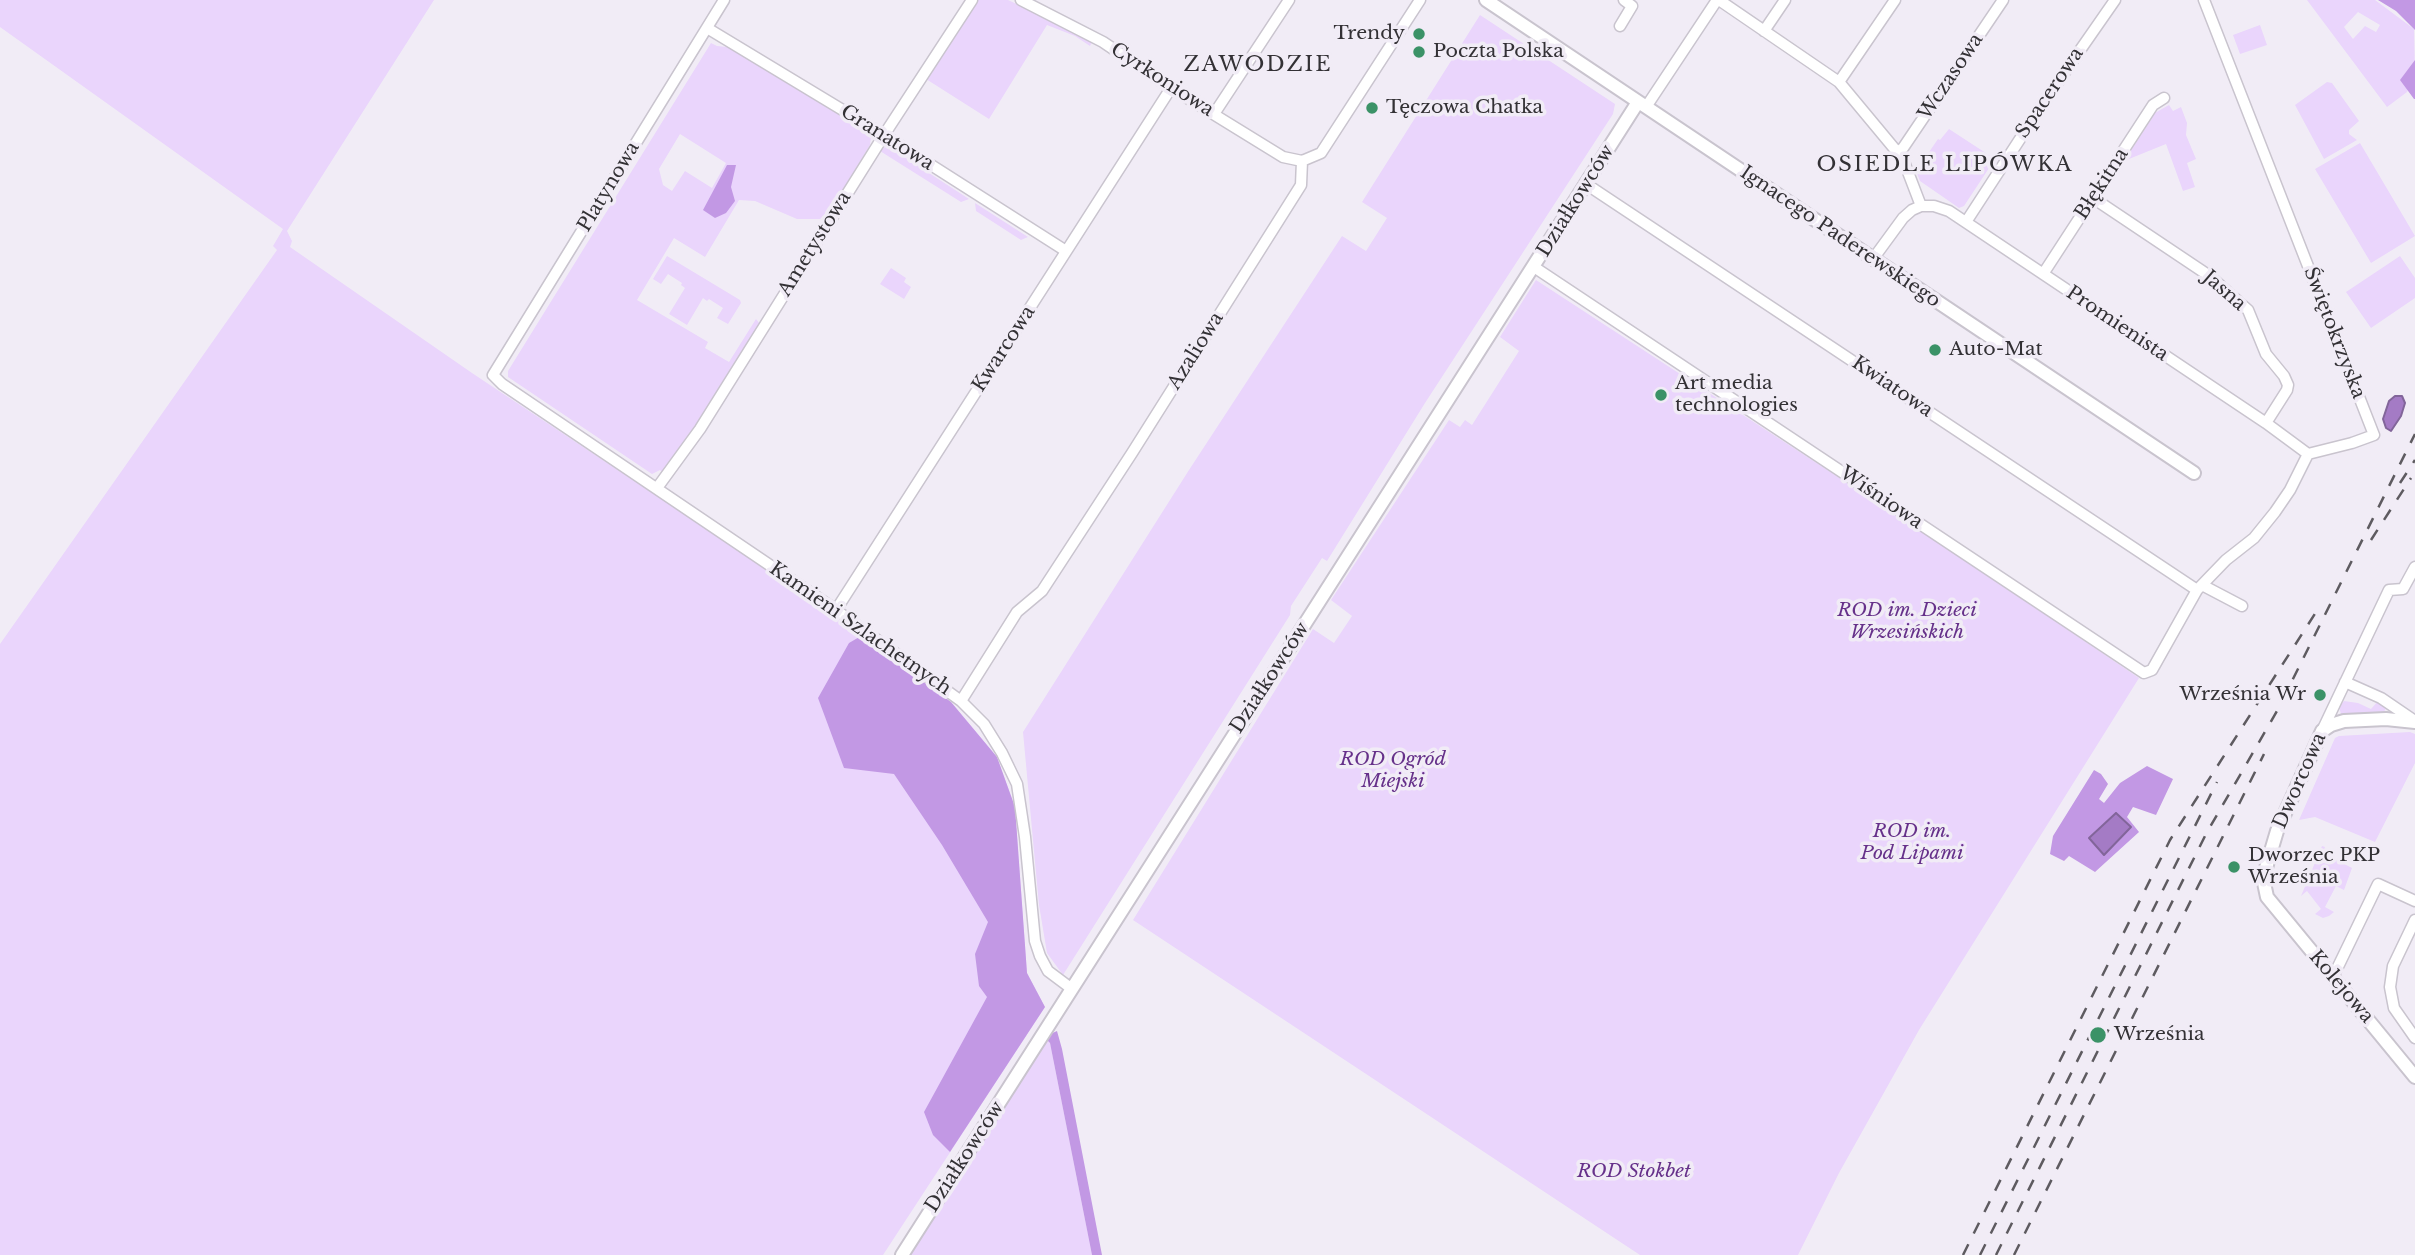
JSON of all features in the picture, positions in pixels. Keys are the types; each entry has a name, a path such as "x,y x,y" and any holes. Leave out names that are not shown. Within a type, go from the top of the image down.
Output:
{"street":[{"name":"Platynowa","path":"493,375 723,0"},
{"name":"Ametystowa","path":"657,488 700,429 972,0"},
{"name":"Cyrkoniowa","path":"1021,0 1103,41 1171,88 1283,157 1302,161"},
{"path":"1214,114 1289,0"},
{"path":"1302,161 1321,153 1420,0"},
{"name":"Ignacego Paderewskiego","path":"1486,0 2194,473"},
{"path":"1620,26 1632,6 1624,0"},
{"path":"1642,105 1718,0 1839,82 1898,152 1909,172 1921,206 1903,218 1873,259"},
{"path":"1764,31 1785,0"},
{"path":"1839,82 1895,0"},
{"name":"Wczasowa","path":"1898,152 2003,0"},
{"path":"2096,0 2106,9"},
{"name":"Spacerowa","path":"1966,222 2106,9 2115,0"},
{"name":"Świętokrzyska","path":"2204,0 2374,435 2308,454"},
{"name":"Granatowa","path":"707,27 1066,251"},
{"name":"Kwarcowa","path":"836,610 1171,88"},
{"name":"Błękitna","path":"2043,274 2153,105 2164,98"},
{"name":"Działkowców","path":"902,1255 1586,184 1642,105"},
{"name":"Azaliowa","path":"961,701 1017,612 1042,591 1132,453 1301,185 1302,161"},
{"name":"Kwiatowa","path":"1586,184 2199,588 2242,607"},
{"name":"Jasna","path":"2093,198 2211,277 2248,310 2266,354 2288,385 2266,423"},
{"name":"Promienista","path":"1921,206 1934,206 1949,211 2266,423 2308,454"},
{"name":"Wiśniowa","path":"1534,267 2144,673 2152,670 2199,588"},
{"name":"Kamieni Szlachetnych","path":"493,375 502,384 836,610 961,701 985,724 1017,784 1035,941 1048,971 1072,989"},
{"path":"2199,588 2260,530 2290,490 2308,454"},
{"name":"Dworcowa","path":"2267,897 2263,877 2269,855 2322,731 2389,590 2403,589 2415,567"},
{"path":"2345,682 2381,698 2415,722"},
{"path":"2322,731 2337,723 2364,719 2415,722"},
{"path":"2333,977 2378,884 2415,901"},
{"name":"Kolejowa","path":"2267,897 2415,1077"},
{"path":"2415,920 2393,966 2390,988 2394,1008 2415,1038"}],"green space":[{"path":"0,0 434,0 287,231 292,241 290,247 472,373 810,598 951,702 997,757 1015,807 1027,973 1045,1007 883,1255 0,1255 0,644 277,250 273,246 283,229 0,27"},
{"path":"977,0 1008,0 1081,34 1092,42 1090,46 1075,36 1047,25 989,119 926,79"},
{"path":"2307,0 2375,0 2414,29 2415,73 2407,92 2387,107","holes":["2358,12 2380,25 2376,32 2365,26 2353,39 2344,27"]},
{"path":"1480,15 1615,104 1613,114 1425,403 1327,561 1322,558 1291,606 1290,615 1063,975 1047,953 1039,905 1023,732 1189,470 1342,236 1366,251 1387,218 1362,202"},
{"path":"2260,25 2267,45 2240,54 2233,35"},
{"path":"711,43 727,47 746,57 868,131 871,137 870,145 833,206 820,219 797,219 755,201 739,200 705,257 674,238 637,300 708,342 705,348 729,362 756,319 760,324 700,425 664,473 660,470 652,474 508,377 508,371","holes":["680,134 726,163 712,188 685,171 672,191 663,185 659,169"]},
{"path":"2327,82 2332,83 2359,121 2349,130 2349,134 2357,140 2324,159 2295,105"},
{"path":"2169,105 2173,111 2181,107 2187,123 2186,135 2196,159 2187,163 2195,187 2183,191 2166,144 2124,161 2153,114"},
{"path":"1949,129 1995,159 1964,206 1959,208 1920,181 1916,171 1938,139"},
{"path":"2360,143 2415,236 2371,263 2315,169"},
{"path":"889,147 969,199 961,202 880,151"},
{"path":"975,203 1028,237 1021,240 976,211"},
{"path":"667,256 740,300 741,303 728,324 717,318 723,308 709,299 707,301 703,298 687,325 669,314 685,288 668,274 661,284 653,279"},
{"path":"2400,256 2415,278 2415,298 2371,328 2346,292"},
{"path":"891,268 906,278 904,282 911,287 904,299 880,284"},
{"path":"1536,280 1953,552 2139,678 1919,1030 1839,1173 1798,1255 1640,1255 1133,920 1313,629 1334,643 1352,616 1331,600 1449,420 1460,427 1465,420 1472,425 1519,351 1500,337"},
{"path":"2344,701 2371,709 2378,701 2386,708 2384,712 2341,714 2339,707"},
{"path":"2410,732 2415,734 2415,763 2375,842 2315,817 2299,820 2335,738"},
{"path":"2322,846 2325,847 2323,853 2352,868 2344,890 2336,886 2325,907 2334,912 2323,918 2315,914 2321,909 2307,891 2301,896"},
{"path":"1046,1039 1050,1043 1092,1255 909,1255"}],"shaded area":[{"path":"2378,0 2415,0 2415,30 2396,11"},
{"path":"2415,60 2415,99 2414,99 2400,80"},
{"path":"727,165 736,165 731,187 735,201 726,213 715,218 703,210"},
{"path":"2395,396 2402,396 2405,403 2401,416 2391,431 2386,428 2383,419 2389,401"},
{"path":"861,636 951,702 997,757 1015,807 1027,973 1045,1007 950,1152 933,1135 924,1112 987,997 979,986 975,954 988,922 942,845 894,774 844,768 818,698 849,643"},
{"path":"2147,766 2173,779 2156,815 2133,807 2127,817 2139,832 2095,872 2069,856 2064,861 2050,854 2053,836 2094,770 2101,774 2108,784 2099,799 2104,803 2120,783"},
{"path":"2116,813 2131,827 2104,855 2089,838"},
{"path":"1057,1031 1102,1255 1092,1255 1050,1043 1046,1039"}],"railway":[{"path":"1996,1255 2206,834 2277,711 2415,434"},
{"path":"2400,483 2415,460"},
{"path":"2371,540 2411,478"},
{"path":"1963,1255 2170,840 2318,609"},
{"path":"2014,1255 2264,754"},
{"path":"1980,1255 2217,782"}],"place":[{"name":"Trendy","path":"1419,34"},
{"name":"Poczta Polska","path":"1419,52"},
{"name":"Tęczowa Chatka","path":"1372,108"},
{"name":"Auto-Mat","path":"1935,350"},
{"name":"Art media technologies","path":"1661,395"},
{"name":"Września Wr","path":"2320,695"},
{"name":"Dworzec PKP Września","path":"2234,867"},
{"name":"Września","path":"2098,1035"}],"district":[{"name":"ZAWODZIE","path":"1258,65"},
{"name":"OSIEDLE LIPÓWKA","path":"1945,165"}],"park label":[{"name":"ROD im. Dzieci Wrzesińskich","path":"1907,622"},
{"name":"ROD Ogród Miejski","path":"1393,771"},
{"name":"ROD im. Pod Lipami","path":"1912,843"},
{"name":"ROD Stokbet","path":"1634,1172"}]}
